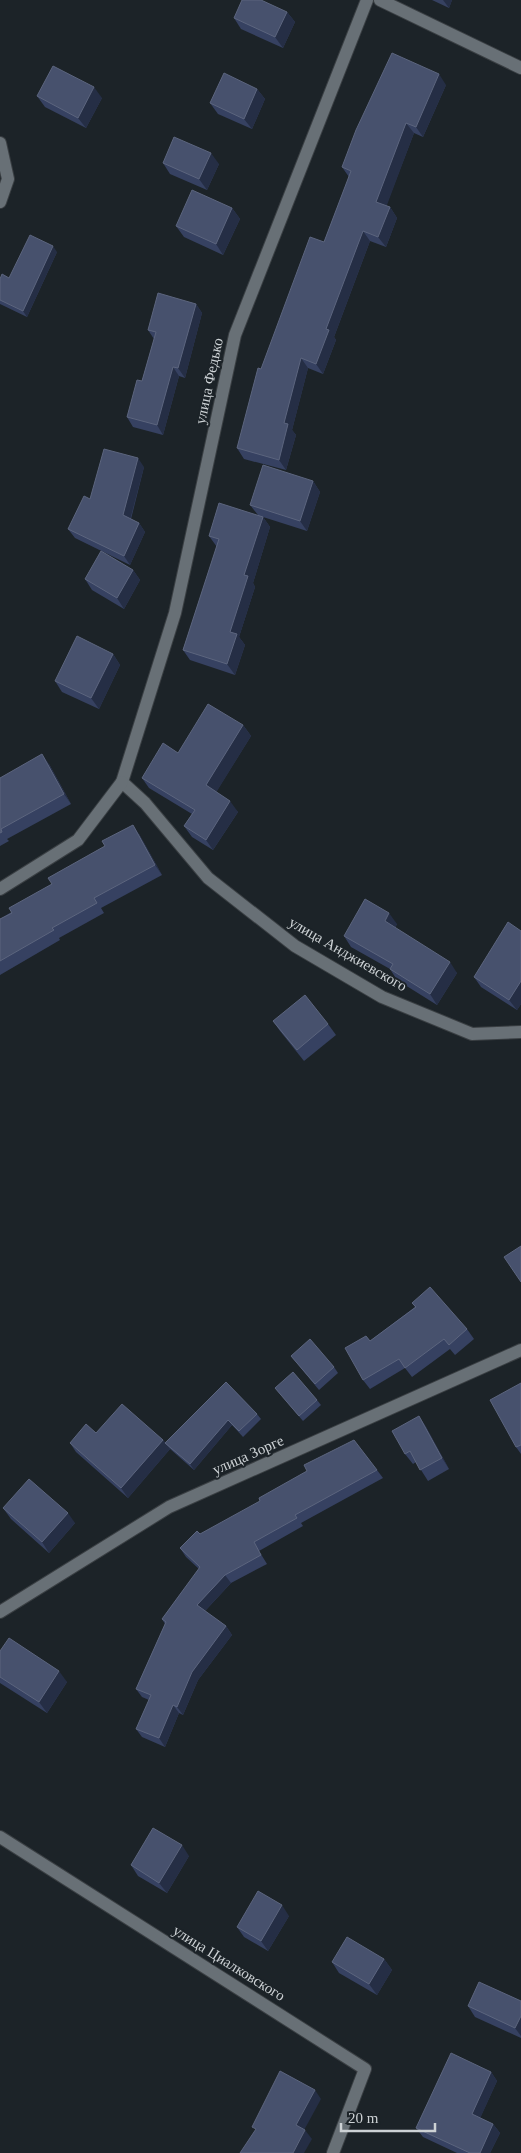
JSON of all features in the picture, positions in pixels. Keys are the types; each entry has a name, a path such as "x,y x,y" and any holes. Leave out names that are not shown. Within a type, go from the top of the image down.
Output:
{"street":[{"name":"улица Федько","path":"0,889 78,840 122,782 175,613 235,335 367,0"},
{"path":"380,0 521,68"},
{"path":"0,143 8,179 0,202"},
{"name":"улица Анджиевского","path":"122,782 145,803 208,878 296,946 382,997 472,1034 521,1032"},
{"name":"улица Зорге","path":"0,1612 169,1508 521,1350"},
{"name":"улица Циалковского","path":"0,1837 366,2069 333,2153"}],"building":[{"path":"242,0 261,0 287,12 275,37 234,18"},
{"path":"392,53 439,74 416,127 406,123 376,202 390,207 378,237 363,231 326,329 329,330 316,364 301,358 284,423 288,424 279,460 237,448 258,368 261,369 310,237 324,242 351,171 342,167 356,130"},
{"path":"53,66 94,87 78,118 37,96"},
{"path":"224,73 257,89 244,119 210,103"},
{"path":"174,137 211,153 199,179 163,163"},
{"path":"192,190 232,208 216,244 176,226"},
{"path":"30,235 53,246 23,311 0,300 0,279 2,274 9,278"},
{"path":"158,293 196,304 178,368 173,367 157,425 127,417 137,380 142,381 156,332 148,330"},
{"path":"104,449 138,458 123,515 139,523 124,556 68,529 84,496 90,499"},
{"path":"263,465 313,481 300,521 250,505"},
{"path":"219,503 263,517 244,575 248,576 230,632 237,634 227,664 183,650 219,539 209,536"},
{"path":"101,551 133,570 117,598 85,579"},
{"path":"77,636 113,654 91,698 55,681"},
{"path":"208,704 243,725 206,785 230,801 206,840 184,826 195,810 142,778 163,743 178,753"},
{"path":"42,754 64,794 1,829 2,832 0,833 0,778"},
{"path":"133,825 155,865 94,898 97,903 52,928 54,930 0,961 0,919 12,913 9,908 52,884 48,878 105,846 102,841"},
{"path":"365,899 389,913 385,921 450,962 430,994 390,969 393,964 344,936"},
{"path":"508,922 521,931 521,981 509,1000 474,977"},
{"path":"305,995 328,1024 297,1050 273,1021"},
{"path":"521,1246 521,1282 504,1257"},
{"path":"430,1287 467,1329 449,1345 444,1339 405,1368 399,1359 363,1380 345,1348 366,1336 370,1341 416,1307 412,1303"},
{"path":"310,1339 334,1367 315,1384 291,1356"},
{"path":"293,1372 317,1400 299,1416 275,1388"},
{"path":"226,1382 257,1414 239,1431 228,1420 190,1464 165,1443"},
{"path":"521,1383 521,1445 516,1447 490,1400"},
{"path":"122,1404 163,1440 121,1488 70,1443 86,1424 96,1433"},
{"path":"419,1416 442,1458 420,1470 410,1451 405,1454 392,1431"},
{"path":"354,1440 377,1470 295,1515 297,1518 254,1542 261,1555 225,1575 197,1605 226,1626 192,1672 177,1707 173,1705 159,1738 136,1729 151,1695 136,1689 166,1622 162,1619 200,1567 180,1548 197,1531 200,1534 260,1501 259,1498 307,1471 304,1465"},
{"path":"29,1479 68,1513 42,1542 3,1508"},
{"path":"9,1638 59,1671 39,1702 0,1677 0,1651"},
{"path":"153,1828 182,1845 159,1883 131,1865"},
{"path":"258,1891 282,1905 261,1941 237,1927"},
{"path":"347,1937 384,1959 369,1984 332,1962"},
{"path":"479,1982 521,2001 521,2016 515,2028 468,2006"},
{"path":"451,2053 491,2072 472,2114 493,2124 480,2153 470,2153 416,2128"},
{"path":"280,2071 315,2090 296,2125 305,2130 293,2153 240,2153 256,2129 252,2127"}]}
